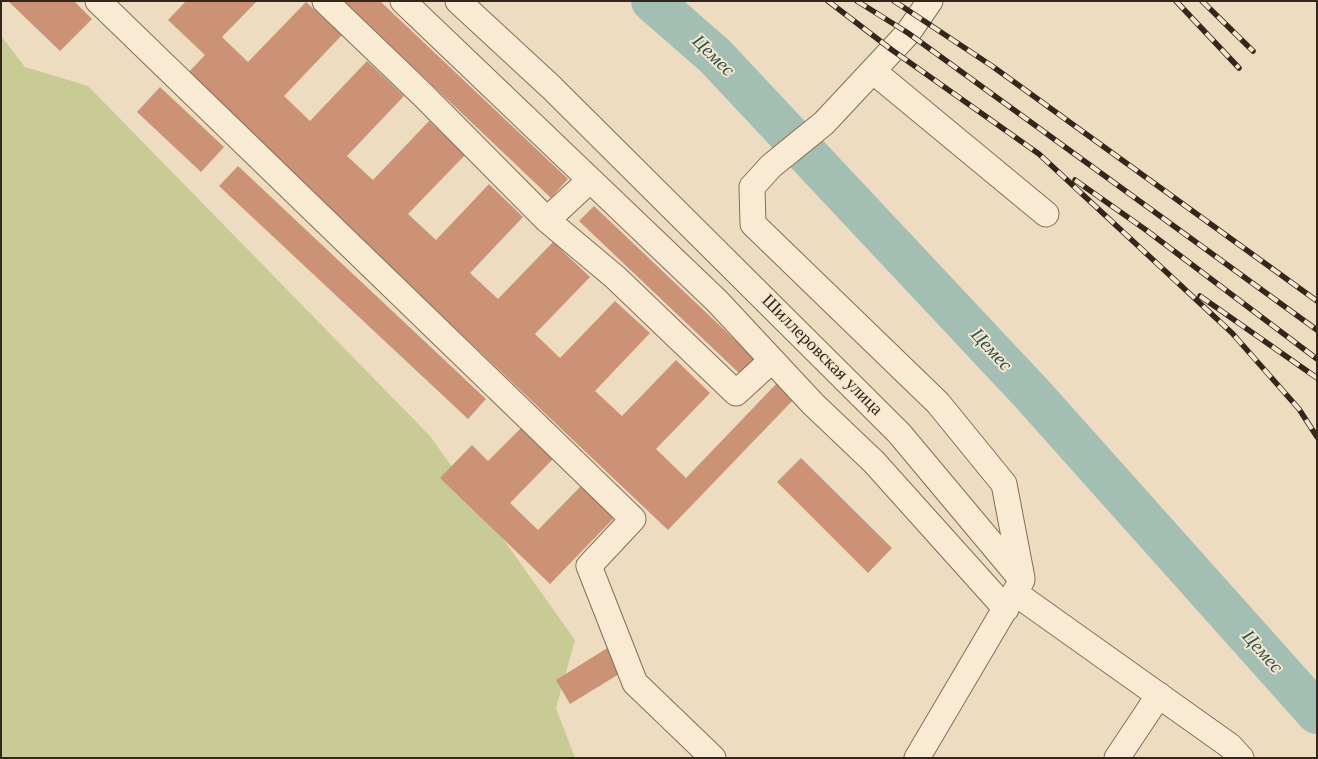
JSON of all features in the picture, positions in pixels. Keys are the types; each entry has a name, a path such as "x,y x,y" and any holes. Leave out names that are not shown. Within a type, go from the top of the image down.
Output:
{"street":[{"path":"98,1 633,519 589,566 635,683 713,758"},
{"path":"325,1 430,102 547,220 615,276 736,393 772,360"},
{"path":"403,1 717,301 813,404 1014,594 1230,746 1241,758"},
{"name":"Шиллеровская улица","path":"458,1 558,94 899,433 1014,594"},
{"path":"917,758 1014,594 1004,484 938,403 753,224 752,187 772,166 824,123 908,33 930,1"},
{"path":"872,71 1046,214"},
{"path":"547,220 590,180"},
{"path":"1117,758 1159,695"}],"green space":[{"path":"1,36 25,67 88,86 430,436 575,640 556,708 575,758 1,758"}],"building":[{"path":"8,1 74,1 92,19 60,51"},
{"path":"186,1 257,1 222,37 248,62 306,2 342,35 284,96 310,121 367,61 404,96 347,156 373,180 429,121 465,155 408,214 436,240 489,184 523,217 470,273 498,299 553,242 590,277 535,334 560,358 615,301 650,333 595,391 622,416 676,360 710,393 656,449 686,478 779,381 796,397 668,530 187,74 205,55 168,20"},
{"path":"344,1 380,1 568,179 551,198"},
{"path":"160,87 224,147 201,172 137,112"},
{"path":"238,166 486,399 468,419 219,186"},
{"path":"594,206 756,360 741,375 579,221"},
{"path":"521,428 553,459 510,503 538,530 581,486 614,518 550,584 440,478 472,445 488,461"},
{"path":"801,458 892,548 868,573 777,482"},
{"path":"609,647 624,671 570,704 556,680"}],"waterway":[{"name":"Цемес","path":"652,1 715,56 1033,395 1317,713"}],"railway":[{"path":"828,1 892,50 1039,154 1232,333 1299,409 1317,437"},
{"path":"857,1 908,33 1317,330"},
{"path":"894,1 992,66 1317,301"},
{"path":"1176,1 1239,68"},
{"path":"1202,1 1253,51"},
{"path":"1075,180 1146,230 1317,359"},
{"path":"1200,296 1317,378"}]}
